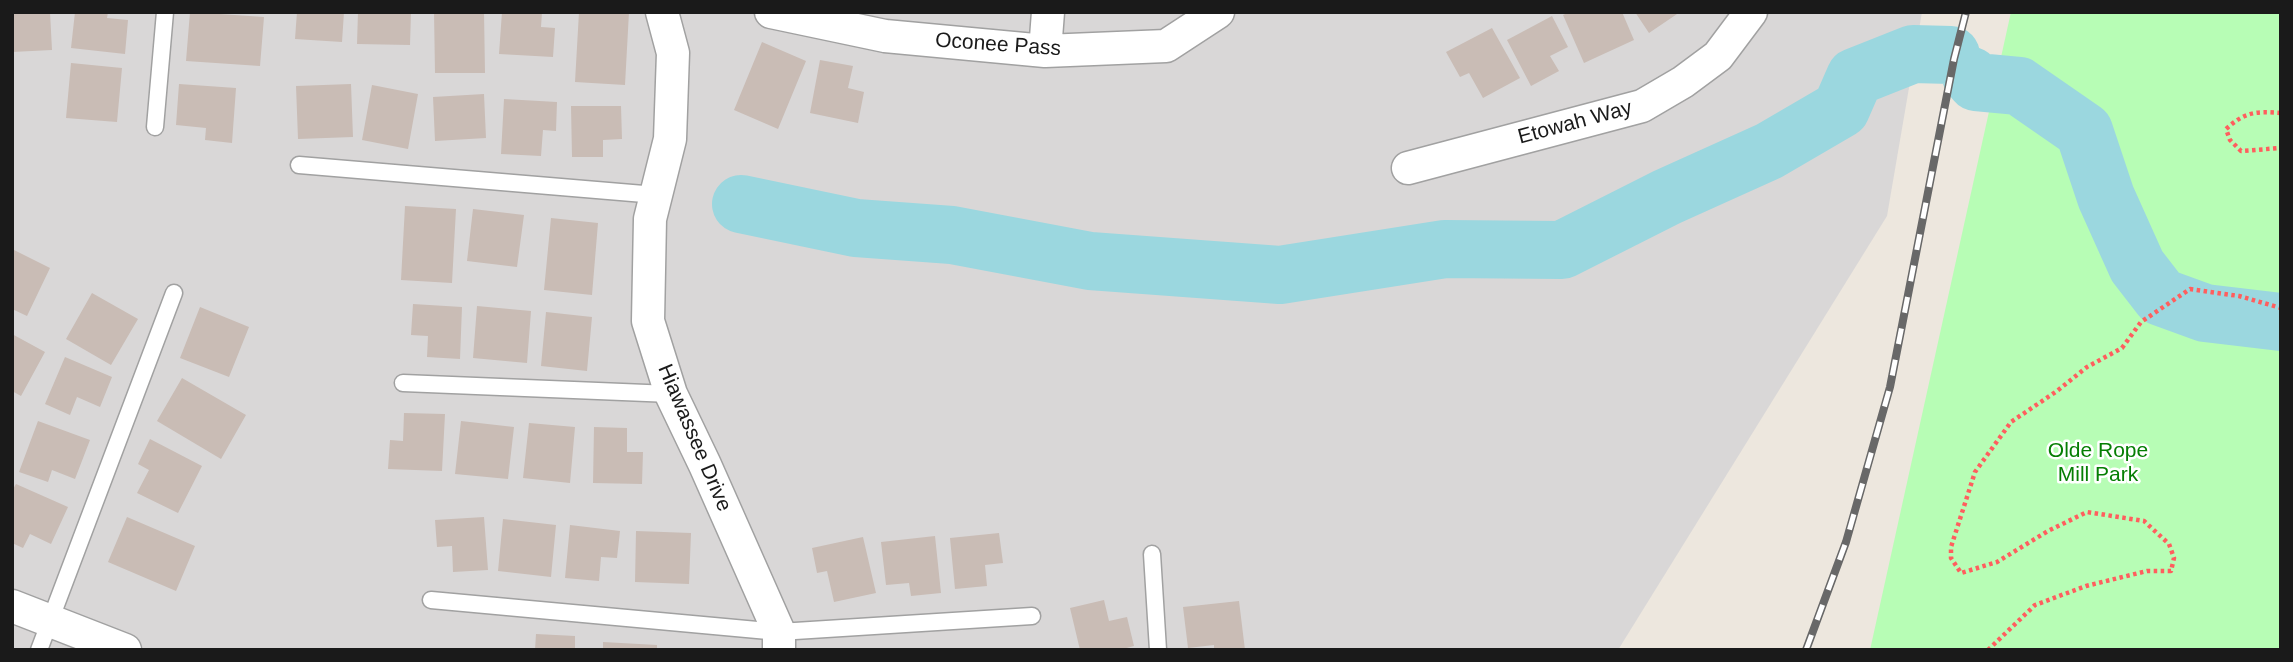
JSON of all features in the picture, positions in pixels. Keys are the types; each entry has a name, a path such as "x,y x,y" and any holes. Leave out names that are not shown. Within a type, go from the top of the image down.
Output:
{"street":[{"name":"Hiawassee Drive","path":"662,12 673,53 670,139 650,219 648,321 671,394 705,465 779,641"},
{"name":"Oconee Pass","path":"771,12 885,36 1045,51 1166,46 1218,12"},
{"path":"1045,51 1048,12"},
{"name":"Etowah Way","path":"1408,168 1642,106 1683,82 1718,56 1751,12"},
{"path":"12,606 125,650"}],"lane":[{"path":"155,127 165,12"},
{"path":"299,165 656,195"},
{"path":"39,650 174,293"},
{"path":"403,383 671,394"},
{"path":"1152,554 1158,650"},
{"path":"432,600 779,641 1032,616"}],"path":[{"path":"2281,113 2261,112 2240,117 2226,129 2230,141 2241,151 2281,148"},
{"path":"1988,650 2035,605 2086,586 2147,570 2171,571 2174,558 2169,544 2144,521 2087,512 2048,531 1997,562 1961,573 1951,558 1951,547 1975,472 2011,422 2087,367 2122,348 2141,322 2190,289 2239,296 2281,308"}],"shaded area":[{"path":"12,12 1922,12 1887,216 1618,650 12,650"}],"green space":[{"name":"Olde Rope Mill Park","path":"2011,12 2281,12 2281,650 1870,650"}],"building":[{"path":"12,12 50,12 52,50 12,52"},
{"path":"75,12 108,12 107,18 128,20 125,54 71,48"},
{"path":"190,12 264,17 260,66 186,61"},
{"path":"297,12 344,12 342,42 295,39"},
{"path":"358,12 411,12 410,45 357,44"},
{"path":"434,12 484,12 485,73 435,73"},
{"path":"502,12 542,12 541,27 555,28 553,57 499,54"},
{"path":"579,12 629,12 625,85 575,82"},
{"path":"1569,12 1622,12 1634,40 1584,63 1563,15"},
{"path":"1635,12 1680,12 1649,33"},
{"path":"1552,16 1568,47 1550,56 1559,71 1531,86 1507,40"},
{"path":"1492,28 1520,78 1483,98 1469,73 1460,77 1446,52"},
{"path":"762,42 806,61 778,129 734,110"},
{"path":"820,60 853,66 848,88 864,92 858,123 810,113"},
{"path":"71,63 122,68 117,122 66,118"},
{"path":"179,84 236,88 232,143 205,140 206,128 176,125"},
{"path":"351,84 353,137 298,139 296,86"},
{"path":"372,85 418,94 408,149 362,140"},
{"path":"484,94 486,138 435,141 433,97"},
{"path":"504,99 557,102 556,131 543,130 541,156 501,154"},
{"path":"571,106 621,106 622,139 603,140 603,157 572,157"},
{"path":"405,206 456,209 452,283 401,280"},
{"path":"473,209 524,215 517,267 467,261"},
{"path":"551,218 598,223 592,295 544,290"},
{"path":"12,249 50,268 27,316 12,309"},
{"path":"92,293 138,319 111,365 66,339"},
{"path":"413,304 462,307 460,359 427,357 428,336 411,335"},
{"path":"477,306 531,311 527,363 473,358"},
{"path":"200,307 249,327 229,377 180,358"},
{"path":"546,312 592,317 587,371 541,366"},
{"path":"12,334 45,352 21,396 12,391"},
{"path":"65,357 112,377 100,407 77,397 70,415 45,404"},
{"path":"182,378 246,415 221,459 157,421"},
{"path":"404,413 445,414 442,471 388,469 390,440 403,441"},
{"path":"38,421 90,440 75,479 52,470 48,482 19,472"},
{"path":"461,421 514,427 508,479 455,474"},
{"path":"529,423 575,427 570,483 523,478"},
{"path":"594,427 627,428 627,452 643,452 642,484 593,483"},
{"path":"150,439 202,466 178,513 137,493 149,470 138,464"},
{"path":"16,484 68,507 51,544 30,534 23,548 12,543 12,491"},
{"path":"127,517 195,546 176,591 108,562"},
{"path":"484,517 488,570 453,572 452,546 437,547 435,520"},
{"path":"503,519 556,525 551,577 498,571"},
{"path":"570,525 620,531 617,558 601,557 599,581 565,578"},
{"path":"636,531 691,533 689,584 635,582"},
{"path":"999,533 1003,563 985,565 987,586 955,589 950,538"},
{"path":"935,536 941,593 911,596 909,583 886,585 881,542"},
{"path":"863,537 876,593 834,602 827,571 817,573 812,548"},
{"path":"1104,600 1109,621 1127,617 1134,646 1119,650 1080,650 1070,608"},
{"path":"1239,601 1245,650 1214,650 1214,645 1188,648 1183,607"},
{"path":"536,634 575,636 575,650 535,650"},
{"path":"603,642 657,645 657,650 603,650"}],"waterway":[{"path":"741,204 856,228 952,235 1090,261 1280,275 1445,249 1562,250 1667,197 1769,151 1841,109 1855,77 1913,54 1951,55"},
{"path":"1971,76 1976,82 2019,86 2084,131 2106,197 2137,266 2161,297 2205,313 2281,322"}],"railway":[{"path":"1806,650 1846,542 1890,387 1954,59 1966,12"}]}
